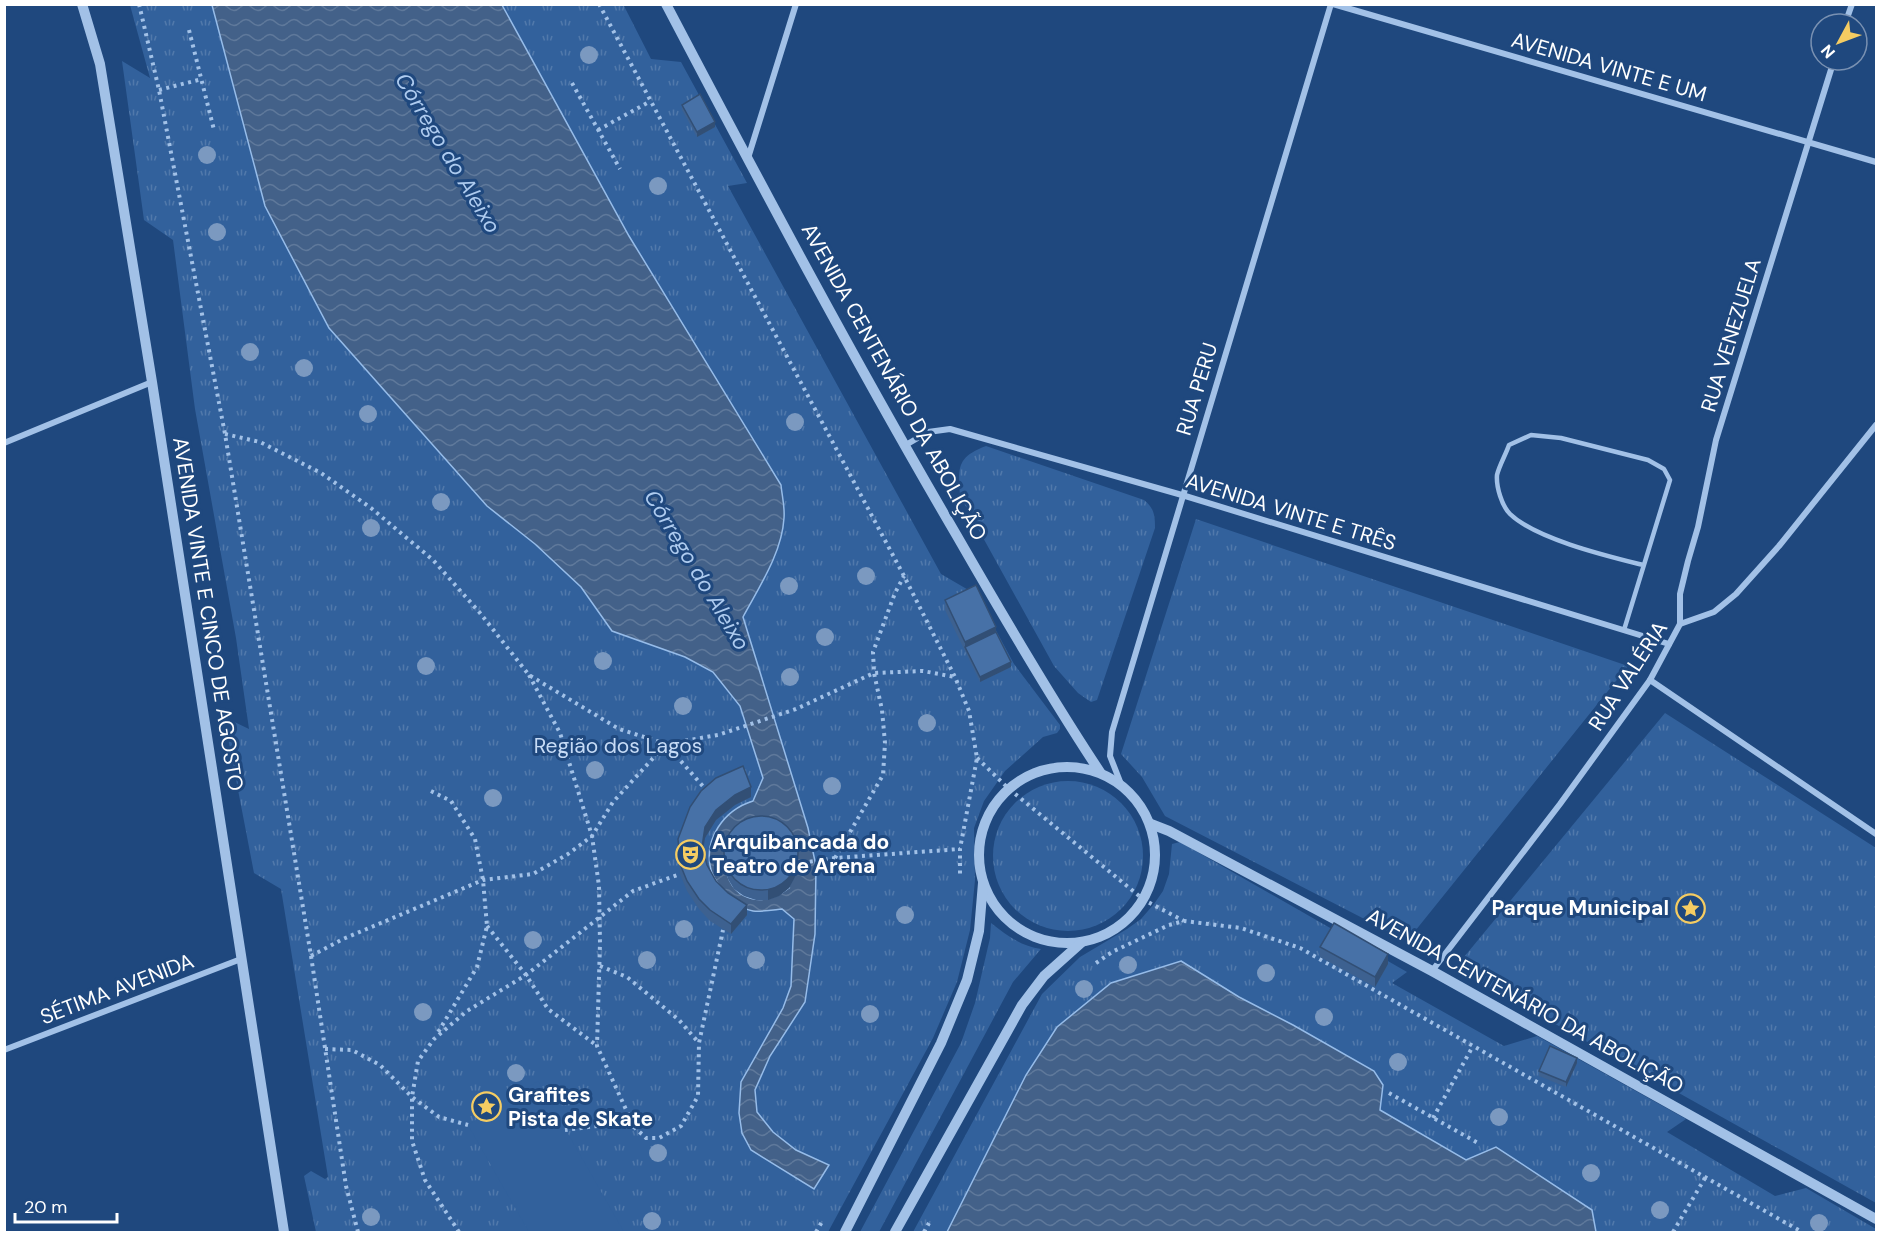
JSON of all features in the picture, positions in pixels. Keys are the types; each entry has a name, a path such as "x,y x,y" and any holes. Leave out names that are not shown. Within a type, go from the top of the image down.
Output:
{"street":[{"name":"AVENIDA VINTE E CINCO DE AGOSTO","path":"82,4 100,64 152,382 284,1233"},
{"name":"AVENIDA CENTENÁRIO DA ABOLIÇÃO","path":"666,4 747,159 904,446 1048,693 1100,772"},
{"path":"747,159 796,4"},
{"name":"AVENIDA VINTE E UM","path":"1332,4 1876,162"},
{"name":"RUA PERU","path":"1121,784 1110,756 1112,732 1332,4"},
{"name":"RUA VENEZUELA","path":"1680,624 1680,594 1698,527 1716,440 1830,72"},
{"path":"4,442 152,382"},
{"name":"RUA VALÉRIA","path":"1432,971 1560,804 1650,680 1680,624 1714,612 1736,594 1779,546 1876,425"},
{"name":"AVENIDA VINTE E TRÊS","path":"904,446 928,432 950,429 1182,495 1669,644"},
{"path":"1650,680 1876,834"},
{"path":"1076,766 1100,772 1121,784 1139,802 1151,824 1156,850 1154,876 1144,900 1128,920 1107,934 1082,942 1061,943 1041,939 1021,930 1005,917 992,901 983,882 979,862 980,842 985,822 995,804 1008,788 1044,769 1076,766"},
{"name":"AVENIDA CENTENÁRIO DA ABOLIÇÃO","path":"1151,824 1169,831 1432,971 1876,1219"},
{"path":"845,1233 941,1043 967,980 979,931 983,882"},
{"path":"895,1233 1022,1005 1044,975 1082,942"},
{"name":"SÉTIMA AVENIDA","path":"4,1050 241,958"}],"lane":[{"path":"1624,630 1670,480 1664,469 1648,460 1562,438 1531,435 1509,445 1497,475 1499,492 1508,513 1520,522 1566,543 1643,565"}],"path":[{"path":"139,4 159,90 225,434 311,956 346,1186 358,1233"},
{"path":"599,4 649,102 904,576 955,677 969,711 977,758 960,849 960,884"},
{"path":"189,30 214,130"},
{"path":"159,90 201,79"},
{"path":"572,83 620,169"},
{"path":"598,130 649,102"},
{"path":"225,434 260,442 321,473 371,508 433,560 480,612 529,675 560,733 592,836 599,886 600,966 597,1046 634,1127 646,1138 659,1138 681,1125 698,1096 699,1043 723,930"},
{"path":"835,858 883,775 885,743 873,652 895,593 904,576"},
{"path":"529,675 619,729 666,744 718,735 796,709 874,673 923,671 955,677"},
{"path":"311,956 343,939 483,880 533,874 568,854 592,836 613,802 666,744"},
{"path":"666,744 710,794"},
{"path":"977,758 1008,788 1144,900 1184,921 1241,928 1300,948 1802,1233"},
{"path":"431,791 451,801 476,839 483,880 487,926 477,967 456,1005 418,1061 412,1097 412,1141 425,1180 459,1233"},
{"path":"790,865 835,858 960,849"},
{"path":"434,1039 467,1011 526,975 633,891 680,874"},
{"path":"1093,965 1112,952 1169,925 1184,921"},
{"path":"487,926 526,975 548,1009 597,1046"},
{"path":"600,966 627,977 679,1020 699,1043"},
{"path":"1433,1118 1473,1046"},
{"path":"324,1048 352,1050 380,1065 412,1097 439,1117 468,1125"},
{"path":"1389,1093 1478,1143"},
{"path":"566,1130 605,1125 634,1127"},
{"path":"1673,1233 1705,1178"},
{"path":"816,1233 827,1212"},
{"path":"924,1233 930,1222"}],"green space":[{"name":"Região dos Lagos","path":"623,4 651,59 681,62 747,183 728,186 941,574 977,595 1014,664 1060,725 1060,729 1057,733 1043,737 1005,771 984,801 974,828 975,880 970,930 957,982 933,1038 828,1232 316,1232 304,1176 311,1171 325,1179 328,1177 281,889 254,873 224,717 249,729 236,638 195,409 173,240 144,220 122,61 150,78 130,5"},
{"path":"986,446 1144,500 1152,509 1155,528 1097,700 1091,702 1078,693 1054,666 960,496 961,464 969,454"},
{"path":"1196,519 1628,666 1407,941 1165,816 1142,777 1121,754"},
{"name":"Parque Municipal","path":"1665,713 1876,848 1876,1203 1455,968"},
{"path":"1068,781 1097,787 1121,803 1137,827 1143,856 1137,885 1121,909 1097,925 1068,931 1039,925 1015,909 999,885 993,856 999,827 1015,803 1039,787"},
{"path":"1180,842 1407,972 1392,983 1504,1046 1537,1036 1686,1119 1667,1132 1775,1196 1806,1188 1876,1229 1876,1232 913,1232 1042,994 1080,957 1141,919 1163,891 1169,874 1172,844"},
{"path":"991,923 1020,943 1041,949 1013,982 879,1232 860,1232 961,1043 975,1003 990,938"},
{"path":"538,1081 624,1232 529,1232 468,1125"}],"water":[{"name":"Córrego do Aleixo","path":"212,5 502,5 629,236 781,485 784,514 779,544 769,569 743,617 808,828 816,866 815,934 805,1002 770,1056 755,1090 757,1112 773,1132 796,1150 829,1165 814,1189 751,1150 742,1133 739,1113 741,1082 783,1008 791,986 794,919 782,909 756,911 743,908 721,888 711,870 710,847 718,827 733,811 753,801 763,778 740,706 713,672 685,657 612,631 581,587 535,544 487,506 329,328 265,206","holes":["725,855 789,888 765,899 744,896 730,881"]},
{"path":"1181,961 1239,997 1374,1071 1383,1085 1380,1110 1466,1160 1496,1147 1592,1210 1596,1232 947,1232 1026,1075 1057,1027 1111,983"}],"building":[{"path":"700,94 715,122 697,132 682,105"},
{"path":"976,585 996,627 965,642 945,600"},
{"path":"996,632 1011,662 980,677 965,647"},
{"name":"Arquibancada do Teatro de Arena","path":"743,766 751,787 735,795 716,810 705,827 702,847 707,865 716,881 728,893 747,905 731,924 710,910 687,881 680,864 678,839 690,807 701,791 716,778"},
{"path":"761,816 775,819 787,827 795,839 798,853 795,867 787,879 775,887 761,890 747,887 735,879 727,867 724,853 727,839 735,827 747,819"},
{"path":"1334,923 1388,954 1375,977 1320,947"},
{"path":"1550,1046 1577,1058 1566,1082 1539,1071"}],"place":[{"name":"Arquibancada do Teatro de Arena","path":"691,854"},
{"name":"Parque Municipal","path":"1690,908"},
{"name":"Grafites Pista de Skate","path":"487,1107"}]}
